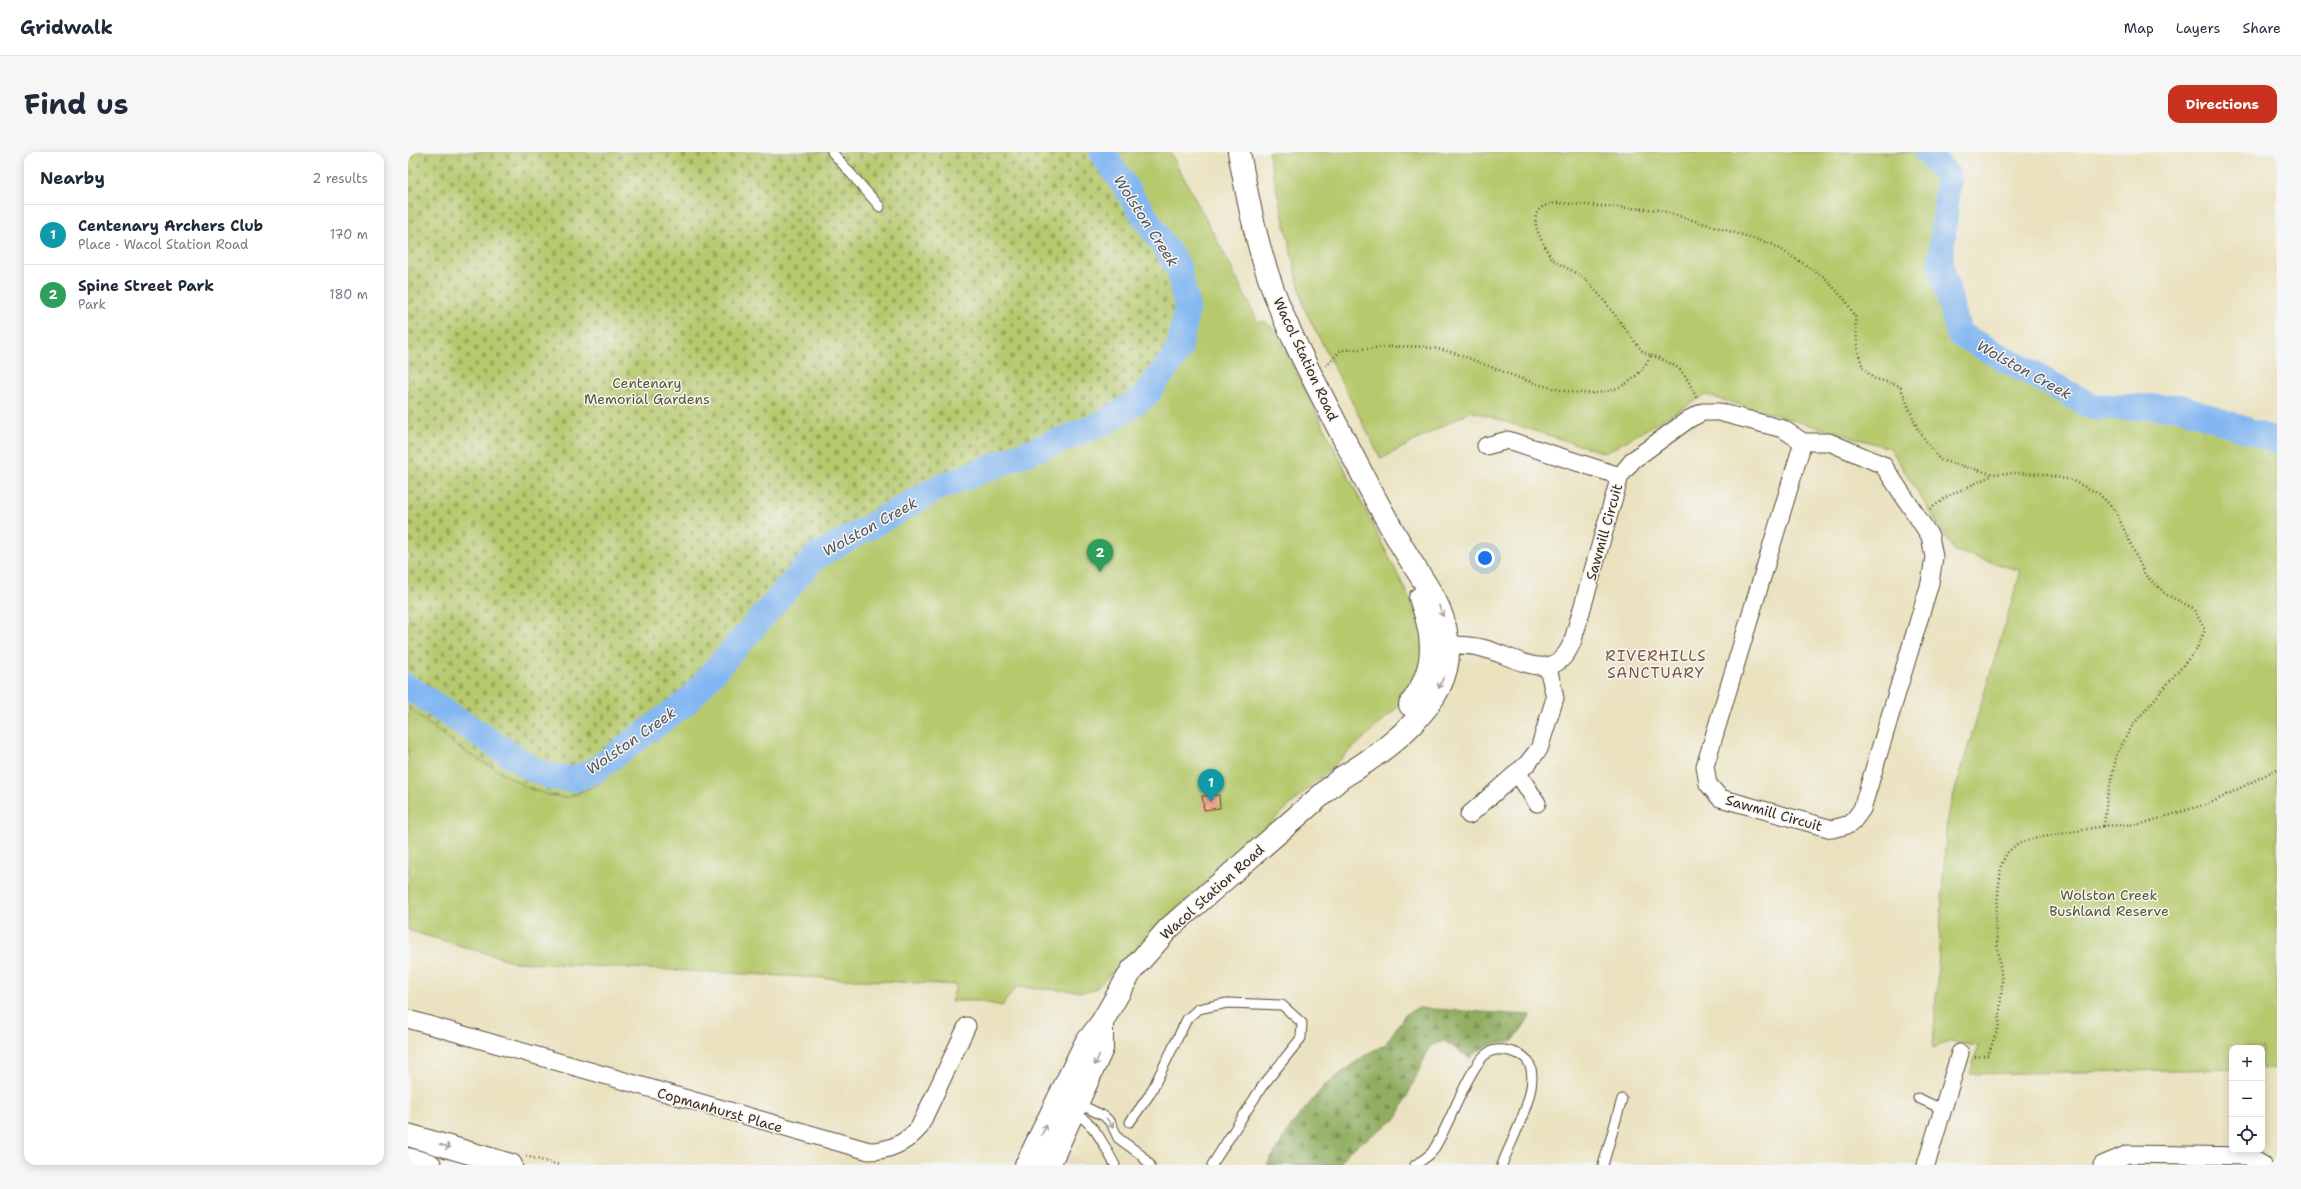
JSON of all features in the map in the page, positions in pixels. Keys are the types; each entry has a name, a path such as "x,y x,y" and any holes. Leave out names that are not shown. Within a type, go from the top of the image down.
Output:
{"main road":[{"name":"Wacol Station Road","path":"1049,1165 1084,1044 1102,1022 1132,970 1169,928 1341,778 1372,760 1426,710 1442,680 1448,652 1440,645 1446,627 1436,600 1406,554 1329,410 1290,331 1269,278 1239,152"},
{"name":"Wacol Station Road","path":"1026,1165 1067,1105"},
{"path":"408,1135 511,1165"},
{"path":"408,1159 430,1165"}],"street":[{"path":"1703,412 1719,412 1783,429 1803,442"},
{"name":"Sawmill Circuit","path":"1548,667 1560,661 1571,646 1620,476 1633,460 1689,420 1703,412"},
{"path":"1486,446 1508,440 1620,476"},
{"name":"Sawmill Circuit","path":"1803,442 1829,442 1883,465 1930,536 1934,557 1930,583 1862,809 1851,824 1832,829 1720,798 1708,784 1705,766 1803,442"},
{"path":"1440,645 1482,648 1533,666 1548,667 1554,688 1553,707 1539,749 1517,772 1469,815"},
{"path":"1517,772 1537,803"},
{"name":"Copmanhurst Place","path":"408,1019 869,1151 882,1151 910,1138 919,1128 967,1026"},
{"path":"1926,1165 1944,1110 1958,1059"},
{"path":"2102,1165 2128,1154 2248,1156 2263,1165"}],"lane":[{"path":"832,152 880,207"},
{"path":"1130,1122 1150,1094 1187,1019 1198,1009 1227,1003 1282,1006 1302,1023 1301,1038 1261,1088 1212,1165"},
{"path":"1415,1165 1431,1153 1445,1131 1475,1067 1489,1052 1506,1049 1524,1057 1533,1074 1531,1094 1502,1165"},
{"path":"1918,1098 1944,1110"},
{"path":"1603,1165 1622,1099"},
{"path":"1067,1105 1094,1128 1115,1165"},
{"path":"1067,1105 1104,1116 1111,1123 1118,1138 1140,1154 1150,1165"}],"path":[{"path":"1651,355 1677,365 1686,375 1703,412"},
{"path":"1323,359 1326,367"},
{"path":"1918,517 1948,496 1993,474"},
{"path":"1958,1059 1988,1055 1999,1025 2002,982 1995,925 2001,865 2007,853 2018,843 2032,839 2104,826"}],"shaded area":[{"path":"1070,1154 1085,1164 1086,1165 1064,1165"}],"green space":[{"name":"Centenary Memorial Gardens","path":"408,152 1111,152 1175,245 1189,271 1194,296 1188,331 1181,352 1170,362 1162,378 1148,384 1134,400 1094,429 1071,443 1005,472 967,484 942,495 913,503 839,539 785,588 735,637 723,668 665,723 645,746 598,785 566,798 549,795 528,788 457,747 408,707"},
{"path":"1111,152 1170,152 1225,255 1258,322 1265,321 1275,330 1422,625 1425,639 1425,650 1420,671 1410,690 1398,707 1215,873 1094,990 1085,992 1016,987 1002,1006 978,1001 951,1001 957,985 515,962 408,930 408,707 457,747 528,788 549,795 566,798 597,785 645,746 665,723 723,668 735,637 785,588 839,539 868,519 1005,472 1071,443 1094,429 1134,400 1148,384 1162,378 1170,362 1181,352 1188,331 1194,296 1189,271 1175,245"},
{"name":"Wolston Creek Bushland Reserve","path":"1268,152 1913,152 1940,180 1933,266 1953,344 2093,416 2182,415 2277,452 2277,1069 2265,1069 2265,1045 2229,1045 2229,1069 1970,1074 1978,1046 1949,1042 1933,1048 1947,817 2021,571 1955,551 1890,448 1706,395 1605,453 1471,411 1381,459 1304,308"},
{"path":"1417,1008 1531,1015 1513,1041 1490,1045 1480,1050 1470,1058 1444,1041 1430,1046 1397,1118 1349,1151 1339,1165 1267,1165 1294,1122 1325,1085 1368,1053 1385,1045 1405,1015"}],"building":[{"path":"1219,795 1220,808 1204,810 1202,796"}],"waterway":[{"name":"Wolston Creek","path":"408,687 531,768 551,777 574,779 594,771 688,701 814,558 936,489 1106,422 1145,396 1179,350 1187,307 1178,267 1102,152"},
{"name":"Wolston Creek","path":"1927,152 1949,177 1940,263 1959,334 2093,407 2181,407 2277,441"}],"place":[{"name":"Spine Street Park","path":"1100,572"},
{"name":"Centenary Archers Club","path":"1211,802"}],"district":[{"name":"RIVERHILLS SANCTUARY","path":"1656,664"}]}
